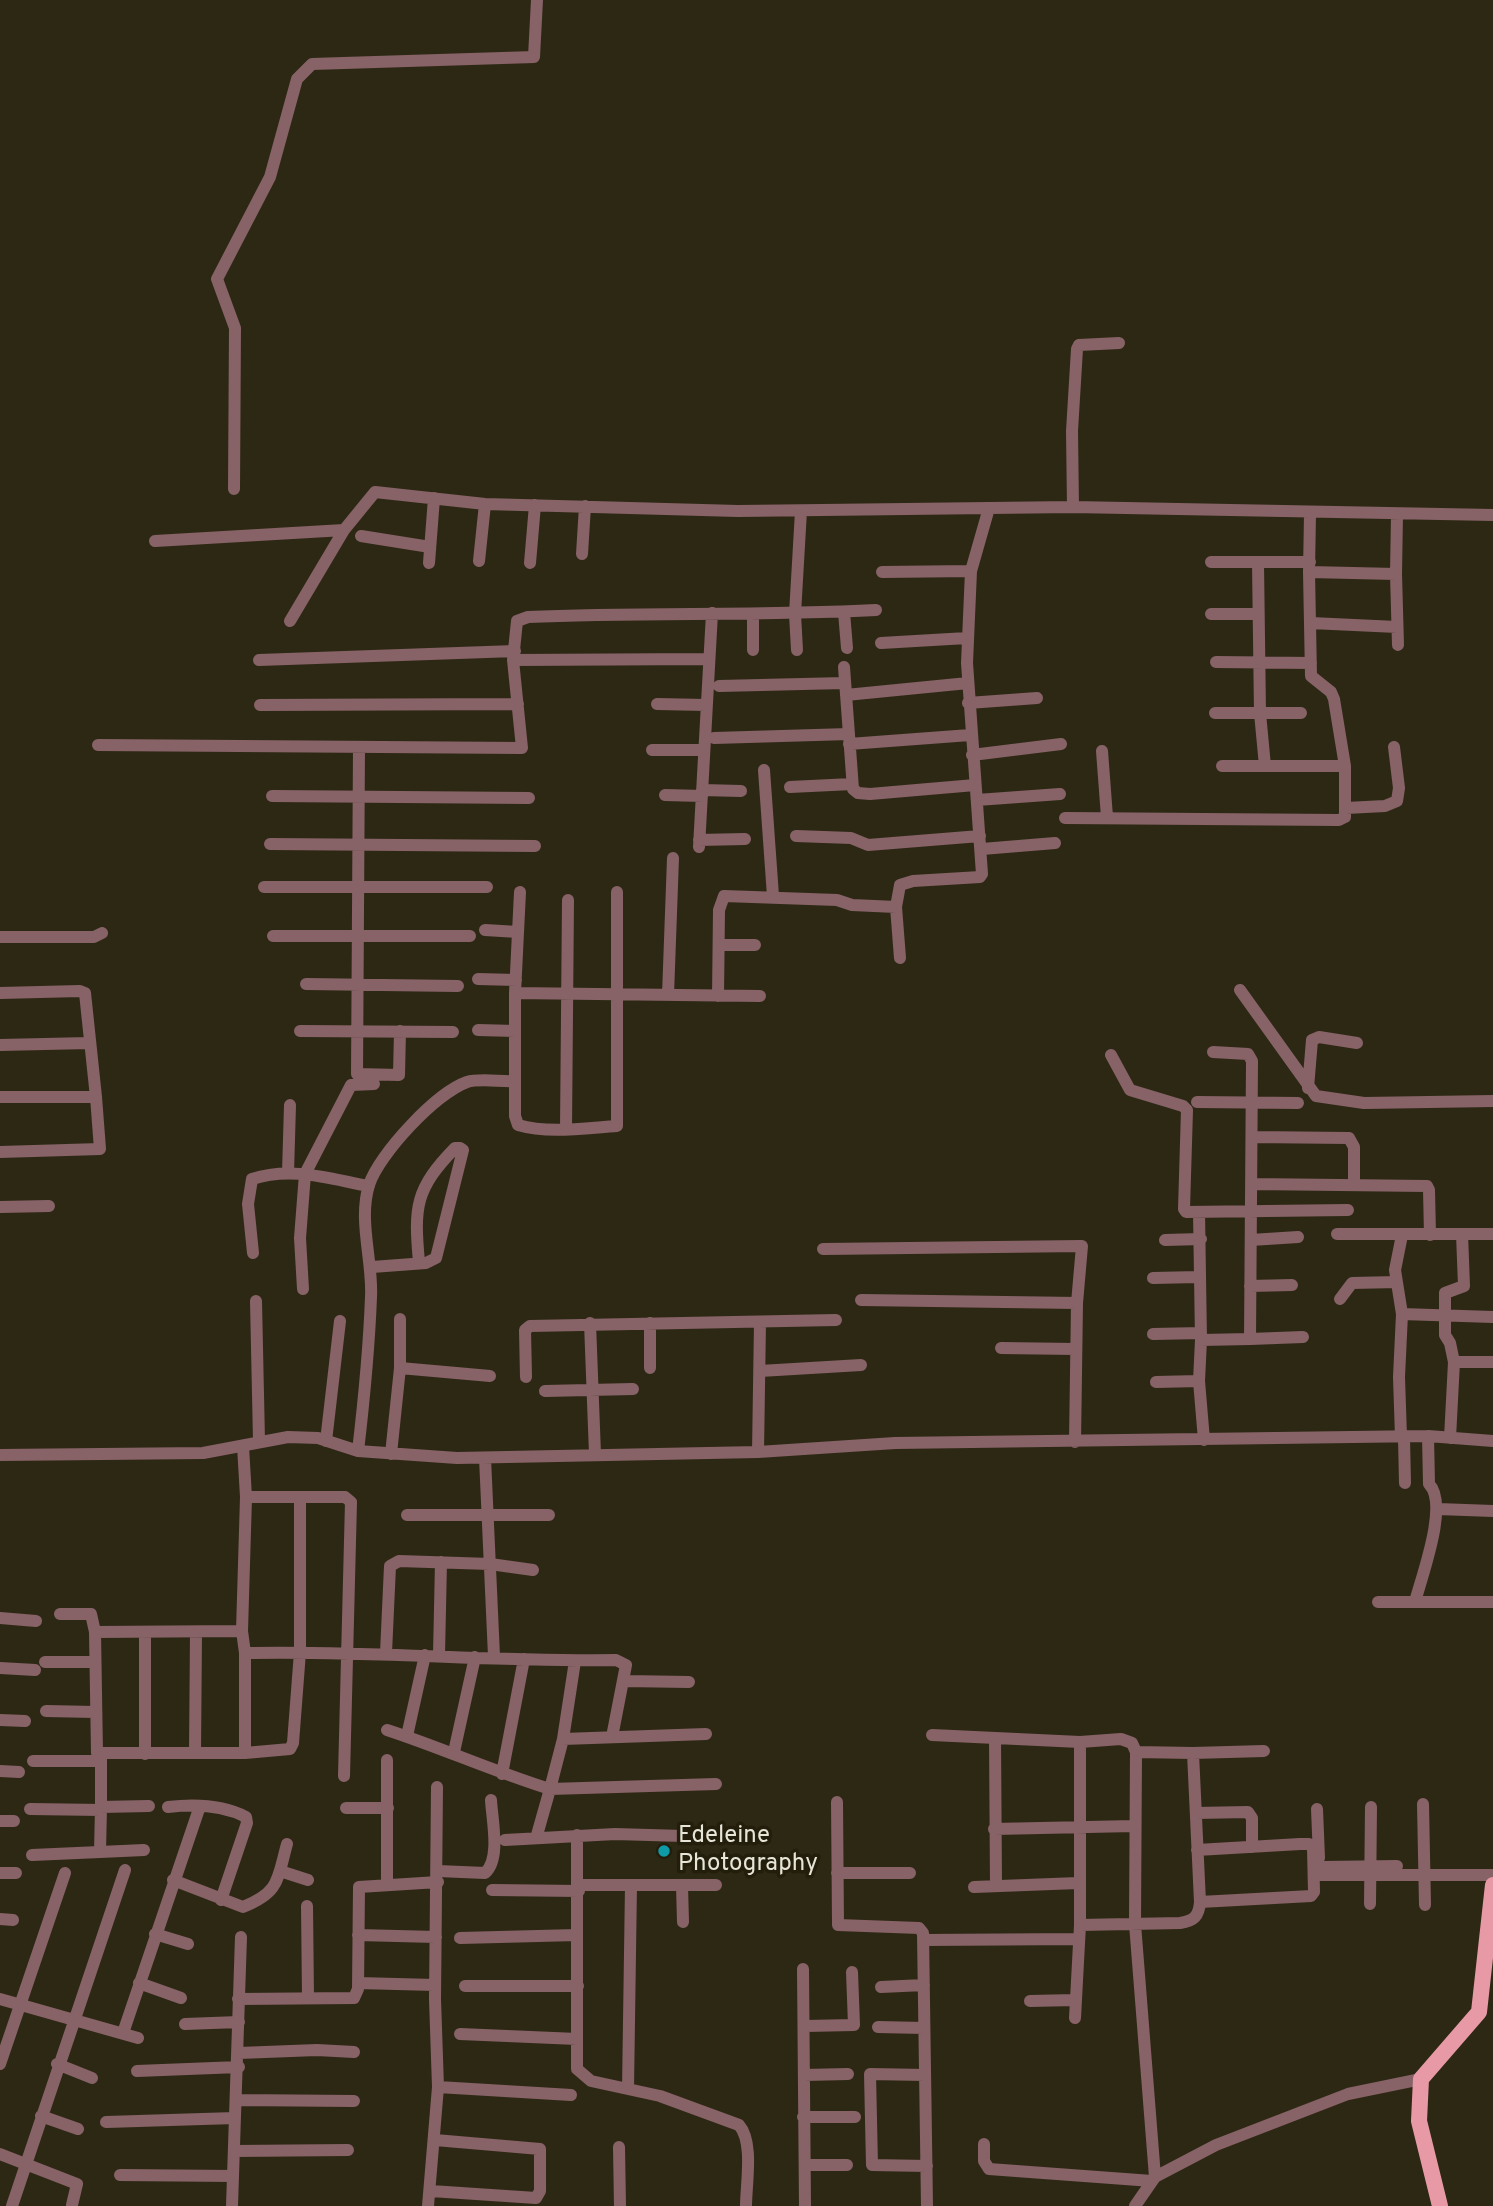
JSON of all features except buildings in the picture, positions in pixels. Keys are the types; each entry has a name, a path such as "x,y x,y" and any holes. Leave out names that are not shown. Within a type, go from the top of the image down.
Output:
{"main road":[{"path":"1440,2206 1419,2121 1421,2079 1479,2012 1493,1885"}],"street":[{"path":"234,489 234,328 217,279 270,177 297,79 312,64 534,57 537,0"},
{"path":"1073,507 1072,431 1077,349 1079,345 1093,343 1119,344"},
{"path":"290,621 344,530 375,492 485,504 801,511 1073,507 1310,514 1493,515"},
{"path":"429,563 434,498"},
{"path":"479,561 485,504"},
{"path":"530,563 535,505"},
{"path":"582,554 585,506"},
{"path":"900,958 897,891 906,882 980,877 981,842 970,735 967,638 971,570 989,508"},
{"path":"797,650 795,614 801,511"},
{"path":"1065,818 1339,820 1345,817 1345,766 1334,699 1331,692 1312,679 1310,514"},
{"path":"1397,514 1398,645"},
{"path":"155,541 344,530"},
{"path":"361,536 430,548"},
{"path":"1211,562 1396,573"},
{"path":"1258,563 1260,713 1265,766"},
{"path":"882,572 971,570"},
{"path":"98,745 522,748 514,656 517,621 528,617 795,614 876,610"},
{"path":"844,612 847,648"},
{"path":"712,613 699,843 745,839"},
{"path":"753,614 753,650"},
{"path":"1211,614 1258,614"},
{"path":"1311,623 1397,627"},
{"path":"881,643 967,638"},
{"path":"259,660 514,656 708,659"},
{"path":"1216,662 1311,663"},
{"path":"844,667 852,784 858,793 975,785"},
{"path":"719,686 845,689 968,683"},
{"path":"968,703 1037,698"},
{"path":"261,705 518,704"},
{"path":"657,704 706,705"},
{"path":"1214,713 1301,713"},
{"path":"714,738 849,739 970,735"},
{"path":"972,755 1061,744"},
{"path":"359,747 356,1074 399,1075 400,1031"},
{"path":"1346,808 1385,806 1397,801 1399,788 1394,747"},
{"path":"652,750 704,750"},
{"path":"1102,751 1107,817"},
{"path":"1222,766 1345,766"},
{"path":"764,770 773,896"},
{"path":"789,787 852,784"},
{"path":"665,796 741,791"},
{"path":"977,800 1060,794"},
{"path":"272,796 528,798"},
{"path":"796,836 851,838 868,845 1055,843"},
{"path":"270,844 535,846"},
{"path":"668,995 673,858"},
{"path":"264,887 487,887"},
{"path":"520,892 515,986 515,1116 518,1125 566,1128 617,1126 617,892"},
{"path":"718,996 719,910 724,896 773,896 896,907"},
{"path":"566,1128 568,900"},
{"path":"485,930 518,932"},
{"path":"0,937 94,937 102,933"},
{"path":"273,936 470,936"},
{"path":"720,945 755,945"},
{"path":"478,979 566,995 760,996"},
{"path":"306,984 458,986"},
{"path":"1240,990 1308,1088 1322,1098 1364,1103 1493,1101"},
{"path":"0,993 83,992 100,1149 0,1152"},
{"path":"478,1030 515,1031"},
{"path":"300,1031 453,1032"},
{"path":"1308,1088 1312,1040 1319,1037 1357,1043"},
{"path":"0,1045 89,1043"},
{"path":"1213,1052 1242,1053 1252,1057 1250,1339"},
{"path":"1111,1055 1130,1090 1186,1108 1184,1209 1250,1213 1348,1210"},
{"path":"358,1451 370,1341 372,1268 366,1229 369,1186 383,1157 396,1142 423,1113 455,1090 468,1082 515,1082"},
{"path":"303,1289 300,1238 305,1174 351,1085 374,1084"},
{"path":"0,1097 96,1097"},
{"path":"1197,1102 1298,1103"},
{"path":"288,1173 290,1105"},
{"path":"1252,1137 1349,1138 1354,1147 1354,1184"},
{"path":"372,1268 431,1262 436,1258 463,1150 460,1148 455,1148 436,1167 425,1188 415,1217 419,1262"},
{"path":"253,1252 248,1204 252,1179 288,1173 305,1174 333,1176 369,1186"},
{"path":"1252,1185 1427,1186 1430,1235"},
{"path":"0,1207 50,1206"},
{"path":"1199,1212 1199,1381 1204,1440"},
{"path":"1337,1234 1493,1234"},
{"path":"1451,1438 1454,1362 1450,1343 1445,1335 1444,1316 1446,1290 1464,1286 1462,1234"},
{"path":"1402,1235 1396,1253 1402,1314 1399,1377 1405,1483"},
{"path":"1251,1240 1298,1237"},
{"path":"1166,1240 1201,1239"},
{"path":"823,1249 1082,1246 1077,1303 1074,1442"},
{"path":"1153,1278 1198,1277"},
{"path":"1340,1299 1352,1283 1397,1282"},
{"path":"1250,1286 1292,1285"},
{"path":"862,1300 1077,1303"},
{"path":"256,1301 259,1441"},
{"path":"1402,1314 1493,1317"},
{"path":"391,1454 400,1368 400,1319"},
{"path":"526,1377 525,1330 530,1326 836,1320"},
{"path":"326,1441 340,1321"},
{"path":"758,1452 760,1322"},
{"path":"590,1323 595,1454"},
{"path":"650,1323 650,1368"},
{"path":"1153,1334 1250,1339 1303,1336"},
{"path":"1001,1348 1076,1349"},
{"path":"1454,1362 1493,1362"},
{"path":"760,1371 861,1365"},
{"path":"400,1368 490,1376"},
{"path":"1156,1382 1199,1381"},
{"path":"545,1391 633,1388"},
{"path":"1415,1602 1438,1509 1435,1490 1429,1484 1428,1436"},
{"path":"0,1455 183,1454 288,1437 326,1441 358,1451 485,1458 758,1452 895,1443 1428,1436 1493,1441"},
{"path":"243,1446 246,1497 242,1632 246,1653 246,1753"},
{"path":"485,1458 494,1656"},
{"path":"246,1497 345,1497 351,1502 344,1776"},
{"path":"33,1761 290,1749 293,1743 300,1652 300,1497"},
{"path":"1438,1509 1493,1511"},
{"path":"408,1515 549,1515"},
{"path":"386,1653 390,1566 399,1561 441,1562 490,1564 533,1570"},
{"path":"439,1655 441,1562"},
{"path":"1378,1602 1493,1602"},
{"path":"60,1614 91,1614 95,1632 95,1750 101,1758 100,1852"},
{"path":"0,1618 36,1621"},
{"path":"95,1632 242,1632"},
{"path":"145,1632 145,1754"},
{"path":"195,1632 195,1753"},
{"path":"246,1653 386,1653 575,1661 616,1660 626,1665 612,1737"},
{"path":"407,1737 425,1655"},
{"path":"454,1752 475,1657"},
{"path":"502,1774 524,1659"},
{"path":"540,1838 537,1835 540,1817 563,1739 575,1661"},
{"path":"0,1668 94,1662"},
{"path":"625,1681 689,1682"},
{"path":"46,1711 95,1712"},
{"path":"0,1720 25,1721"},
{"path":"387,1730 454,1752 502,1774 550,1788 716,1784"},
{"path":"563,1739 706,1734"},
{"path":"932,1735 1080,1742 1121,1740 1132,1743 1136,1752 1135,1924 1153,2179"},
{"path":"995,1738 996,1885"},
{"path":"1075,2018 1080,1925 1080,1742"},
{"path":"1136,1752 1264,1751"},
{"path":"1080,1925 1189,1922 1197,1915 1199,1902 1193,1753"},
{"path":"387,1760 387,1883"},
{"path":"0,1771 19,1772"},
{"path":"428,2206 438,2087 435,1985 437,1787"},
{"path":"238,1999 355,1998 358,1983 359,1887 485,1873 490,1869 493,1840 491,1801"},
{"path":"837,1802 838,1926 919,1928 924,1940 927,2206"},
{"path":"1423,1804 1425,1905"},
{"path":"30,1809 149,1806"},
{"path":"123,2033 200,1806"},
{"path":"168,1807 200,1806 235,1811 246,1817 247,1823 221,1900"},
{"path":"1370,1904 1371,1807"},
{"path":"346,1808 388,1808"},
{"path":"1317,1809 1321,1893"},
{"path":"1195,1813 1248,1812 1252,1818 1252,1847"},
{"path":"0,1821 14,1821"},
{"path":"994,1829 1135,1826"},
{"path":"577,1835 578,2069 586,2079 658,2096 730,2120 744,2131 746,2206"},
{"path":"505,1840 577,1835 717,1837"},
{"path":"173,1880 243,1907 265,1898 280,1871 287,1844"},
{"path":"1197,1850 1309,1844 1313,1848 1314,1892 1301,1898 1199,1902"},
{"path":"32,1855 144,1850"},
{"path":"1320,1871 1493,1867"},
{"path":"12,2206 57,2064 125,1870"},
{"path":"1424,1870 1493,1875"},
{"path":"280,1871 308,1880"},
{"path":"0,1872 16,1873"},
{"path":"1,2058 22,2005 65,1873"},
{"path":"837,1873 910,1873"},
{"path":"974,1887 1078,1883"},
{"path":"628,2089 631,1885"},
{"path":"682,1885 683,1922"},
{"path":"492,1890 716,1885"},
{"path":"307,1906 308,1998"},
{"path":"155,1934 188,1944"},
{"path":"358,1935 436,1937"},
{"path":"460,1938 577,1935"},
{"path":"232,2206 239,2060 241,1937"},
{"path":"924,1940 1078,1939"},
{"path":"803,1969 805,2206"},
{"path":"805,2026 854,2025 852,1972"},
{"path":"139,1983 181,1998"},
{"path":"358,1983 435,1985"},
{"path":"881,1987 924,1985"},
{"path":"465,1986 578,1986"},
{"path":"0,1999 138,2038"},
{"path":"1030,2001 1075,2000"},
{"path":"185,2024 239,2022"},
{"path":"878,2026 924,2028"},
{"path":"460,2034 577,2039"},
{"path":"137,2071 317,2050 354,2052"},
{"path":"57,2064 92,2078"},
{"path":"804,2075 848,2074"},
{"path":"925,2075 870,2074 872,2165 927,2166"},
{"path":"1135,2206 1153,2179 1216,2145 1348,2094 1421,2079"},
{"path":"438,2087 570,2095"},
{"path":"237,2100 354,2101"},
{"path":"41,2116 78,2129"},
{"path":"803,2117 855,2117"},
{"path":"106,2122 235,2118"},
{"path":"431,2191 536,2198 540,2191 540,2149 435,2140"},
{"path":"984,2144 984,2161 989,2169 1153,2179"},
{"path":"619,2147 620,2206"},
{"path":"234,2151 348,2150"},
{"path":"0,2154 77,2184 72,2205"},
{"path":"805,2165 847,2165"},
{"path":"120,2175 233,2176"}],"place":[{"name":"Edeleine Photography","path":"664,1851"}]}
